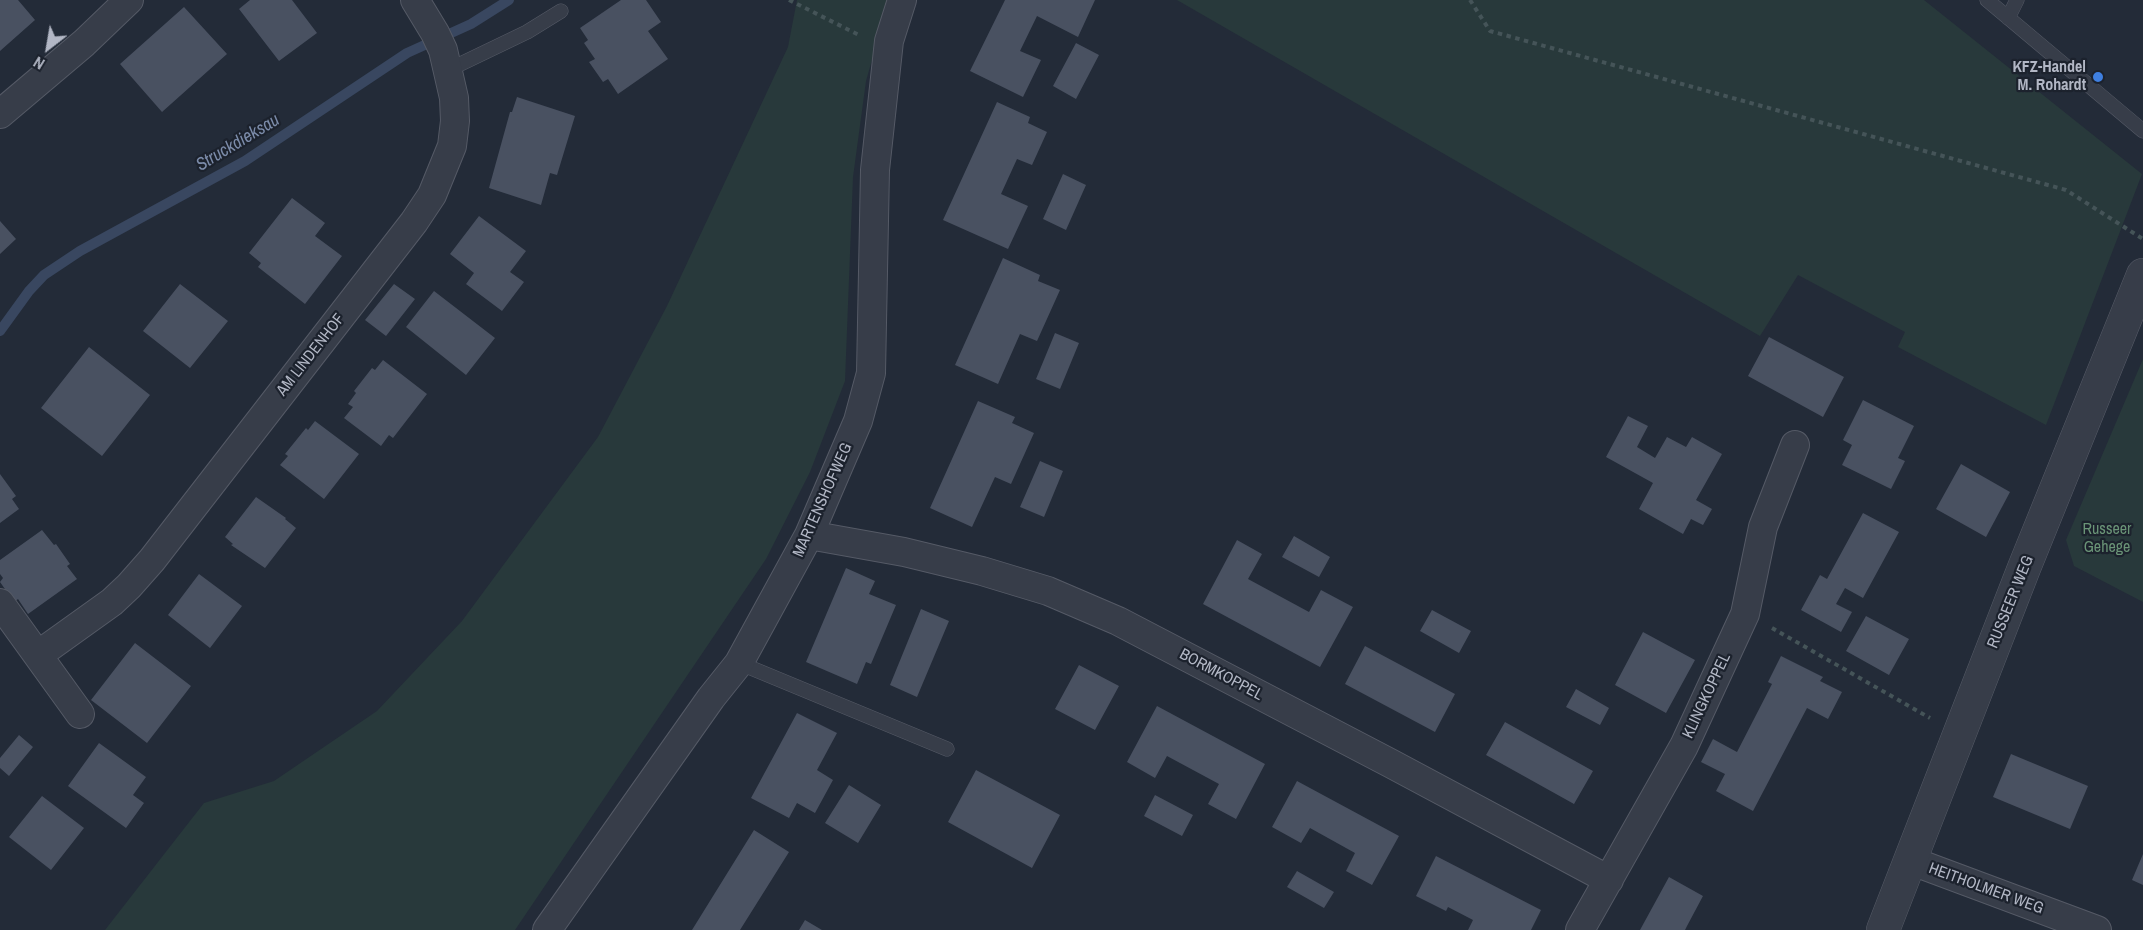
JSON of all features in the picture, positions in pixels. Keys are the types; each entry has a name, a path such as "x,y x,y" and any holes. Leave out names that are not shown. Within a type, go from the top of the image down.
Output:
{"street":[{"path":"0,114 84,44 129,0"},
{"name":"AM LINDENHOF","path":"38,655 112,602 152,560 414,222 432,195 452,146 455,121 454,98 442,51 414,0"},
{"name":"MARTENSHOFWEG","path":"547,930 739,663 809,535 858,421 872,373 875,170 889,41 902,0"},
{"name":"RUSSEER WEG","path":"1883,930 2024,568 2143,275"},
{"name":"KLINGKOPPEL","path":"1580,930 1684,746 1745,614 1763,527 1795,445"},
{"name":"BORMKOPPEL","path":"809,535 904,552 1048,591 1108,617 1390,763 1609,880"},
{"path":"0,603 80,714"},
{"name":"HEITHOLMER WEG","path":"1909,860 2097,930"}],"lane":[{"path":"1987,0 2143,131"},
{"path":"2008,18 2017,0"},
{"path":"442,51 527,32 561,11"},
{"path":"739,663 947,749"}],"path":[{"path":"789,0 856,34 889,41"},
{"path":"1470,0 1490,31 2066,190 2143,239"},
{"path":"1777,630 1935,720"}],"green space":[{"path":"797,0 889,0 866,81 853,177 845,381 810,472 766,559 515,930 105,930 204,803 274,781 377,711 462,621 598,437 667,306 788,47"},
{"path":"1177,0 1924,0 2142,174 2046,425 1898,347 1905,332 1798,275 1760,336"},
{"name":"Russeer Gehege","path":"2143,359 2143,602 2074,566 2066,540"}],"building":[{"path":"0,0 18,0 35,20 0,51"},
{"path":"250,0 292,0 317,33 279,61 239,9"},
{"path":"621,0 646,0 661,22 648,31 668,59 618,94 608,79 603,82 589,62 595,59 584,43 588,40 580,28"},
{"path":"1005,0 1095,0 1078,37 1037,16 1020,51 1041,60 1023,97 970,71"},
{"path":"184,7 227,54 162,112 120,64"},
{"path":"1076,43 1099,55 1076,99 1053,86"},
{"path":"517,97 575,116 557,175 550,173 541,205 489,188 510,112 512,112"},
{"path":"997,102 1030,117 1028,123 1047,132 1032,165 1017,159 1001,194 1028,206 1008,249 943,220"},
{"path":"1063,174 1086,185 1066,230 1043,219"},
{"path":"292,198 325,223 315,236 342,256 305,304 258,267 261,263 249,253"},
{"path":"479,216 526,251 510,272 524,282 502,311 466,284 474,273 450,254"},
{"path":"0,221 16,239 0,254"},
{"path":"1003,258 1040,275 1038,281 1060,290 1037,341 1020,334 998,384 955,365"},
{"path":"180,284 228,321 190,368 143,331"},
{"path":"394,284 415,299 386,336 365,320"},
{"path":"434,291 495,338 466,375 406,327"},
{"path":"1055,333 1079,343 1060,389 1036,379"},
{"path":"1769,337 1844,377 1823,417 1748,376"},
{"path":"89,347 150,395 102,456 41,408"},
{"path":"383,360 427,394 393,438 389,435 381,446 344,418 353,407 348,404 356,393 354,391 372,368 375,370"},
{"path":"1863,400 1914,426 1898,458 1905,461 1891,489 1842,465 1852,445 1843,440"},
{"path":"978,401 1015,417 1012,423 1034,433 1011,484 995,477 972,527 930,508"},
{"path":"1628,416 1648,426 1637,447 1655,458 1667,437 1686,447 1692,437 1722,454 1696,500 1712,509 1703,525 1691,519 1683,534 1639,509 1653,483 1606,457"},
{"path":"315,421 359,454 324,499 280,465 288,456 285,454 306,428 308,430"},
{"path":"1040,461 1063,471 1044,517 1020,507"},
{"path":"1961,464 2010,492 1986,537 1936,509"},
{"path":"0,474 16,496 12,499 19,509 0,523"},
{"path":"256,497 296,528 265,568 231,545 233,544 225,537"},
{"path":"1863,513 1899,532 1863,598 1845,588 1836,604 1852,612 1841,632 1801,610 1820,575 1827,579"},
{"path":"42,530 54,545 56,544 70,564 67,566 77,579 28,614 18,599 14,602 0,582 3,578 0,574 0,560"},
{"path":"1294,536 1330,557 1319,577 1282,557"},
{"path":"1237,540 1262,554 1248,579 1309,612 1321,590 1353,607 1320,667 1203,604"},
{"path":"846,568 875,581 869,594 896,605 871,664 866,662 857,684 806,662"},
{"path":"199,574 242,606 210,648 168,615"},
{"path":"921,609 949,621 917,697 890,685"},
{"path":"1432,610 1471,631 1459,653 1420,631"},
{"path":"1866,616 1909,639 1889,675 1846,651"},
{"path":"1643,632 1695,660 1666,713 1615,685"},
{"path":"135,643 191,686 147,743 91,700"},
{"path":"1365,646 1455,694 1435,732 1345,684"},
{"path":"1781,656 1823,677 1820,681 1842,692 1828,719 1807,708 1753,811 1716,791 1725,774 1701,762 1713,739 1737,752 1772,684 1768,682"},
{"path":"1079,665 1119,686 1095,730 1055,709"},
{"path":"1576,689 1609,708 1600,725 1566,707"},
{"path":"1157,706 1265,764 1236,819 1208,804 1219,784 1167,756 1155,778 1127,762"},
{"path":"797,713 837,733 817,770 833,780 815,813 797,803 789,818 751,798"},
{"path":"1505,722 1593,771 1574,804 1486,755"},
{"path":"19,735 33,747 9,776 0,768 0,758"},
{"path":"99,743 146,777 133,795 144,803 126,828 68,786"},
{"path":"2011,754 2088,786 2070,829 1993,797"},
{"path":"976,770 1060,815 1032,868 948,822"},
{"path":"1297,781 1399,836 1372,885 1346,871 1355,853 1310,828 1301,843 1272,827"},
{"path":"849,785 881,805 858,843 825,823"},
{"path":"1155,795 1193,815 1182,836 1144,816"},
{"path":"42,796 84,828 51,870 9,837"},
{"path":"754,830 789,852 740,930 692,930"},
{"path":"2143,854 2143,885 2132,880"},
{"path":"1436,856 1541,910 1531,930 1468,930 1473,920 1448,907 1446,911 1416,896"},
{"path":"1297,871 1334,892 1324,908 1287,887"},
{"path":"1669,877 1703,896 1685,930 1640,930"},
{"path":"805,920 822,930 799,930"}],"waterway":[{"name":"Struckdieksau","path":"0,331 29,291 44,275 80,251 245,161 407,53 471,24 509,0"}],"place":[{"name":"KFZ-Handel M. Rohardt","path":"2098,77"}]}
